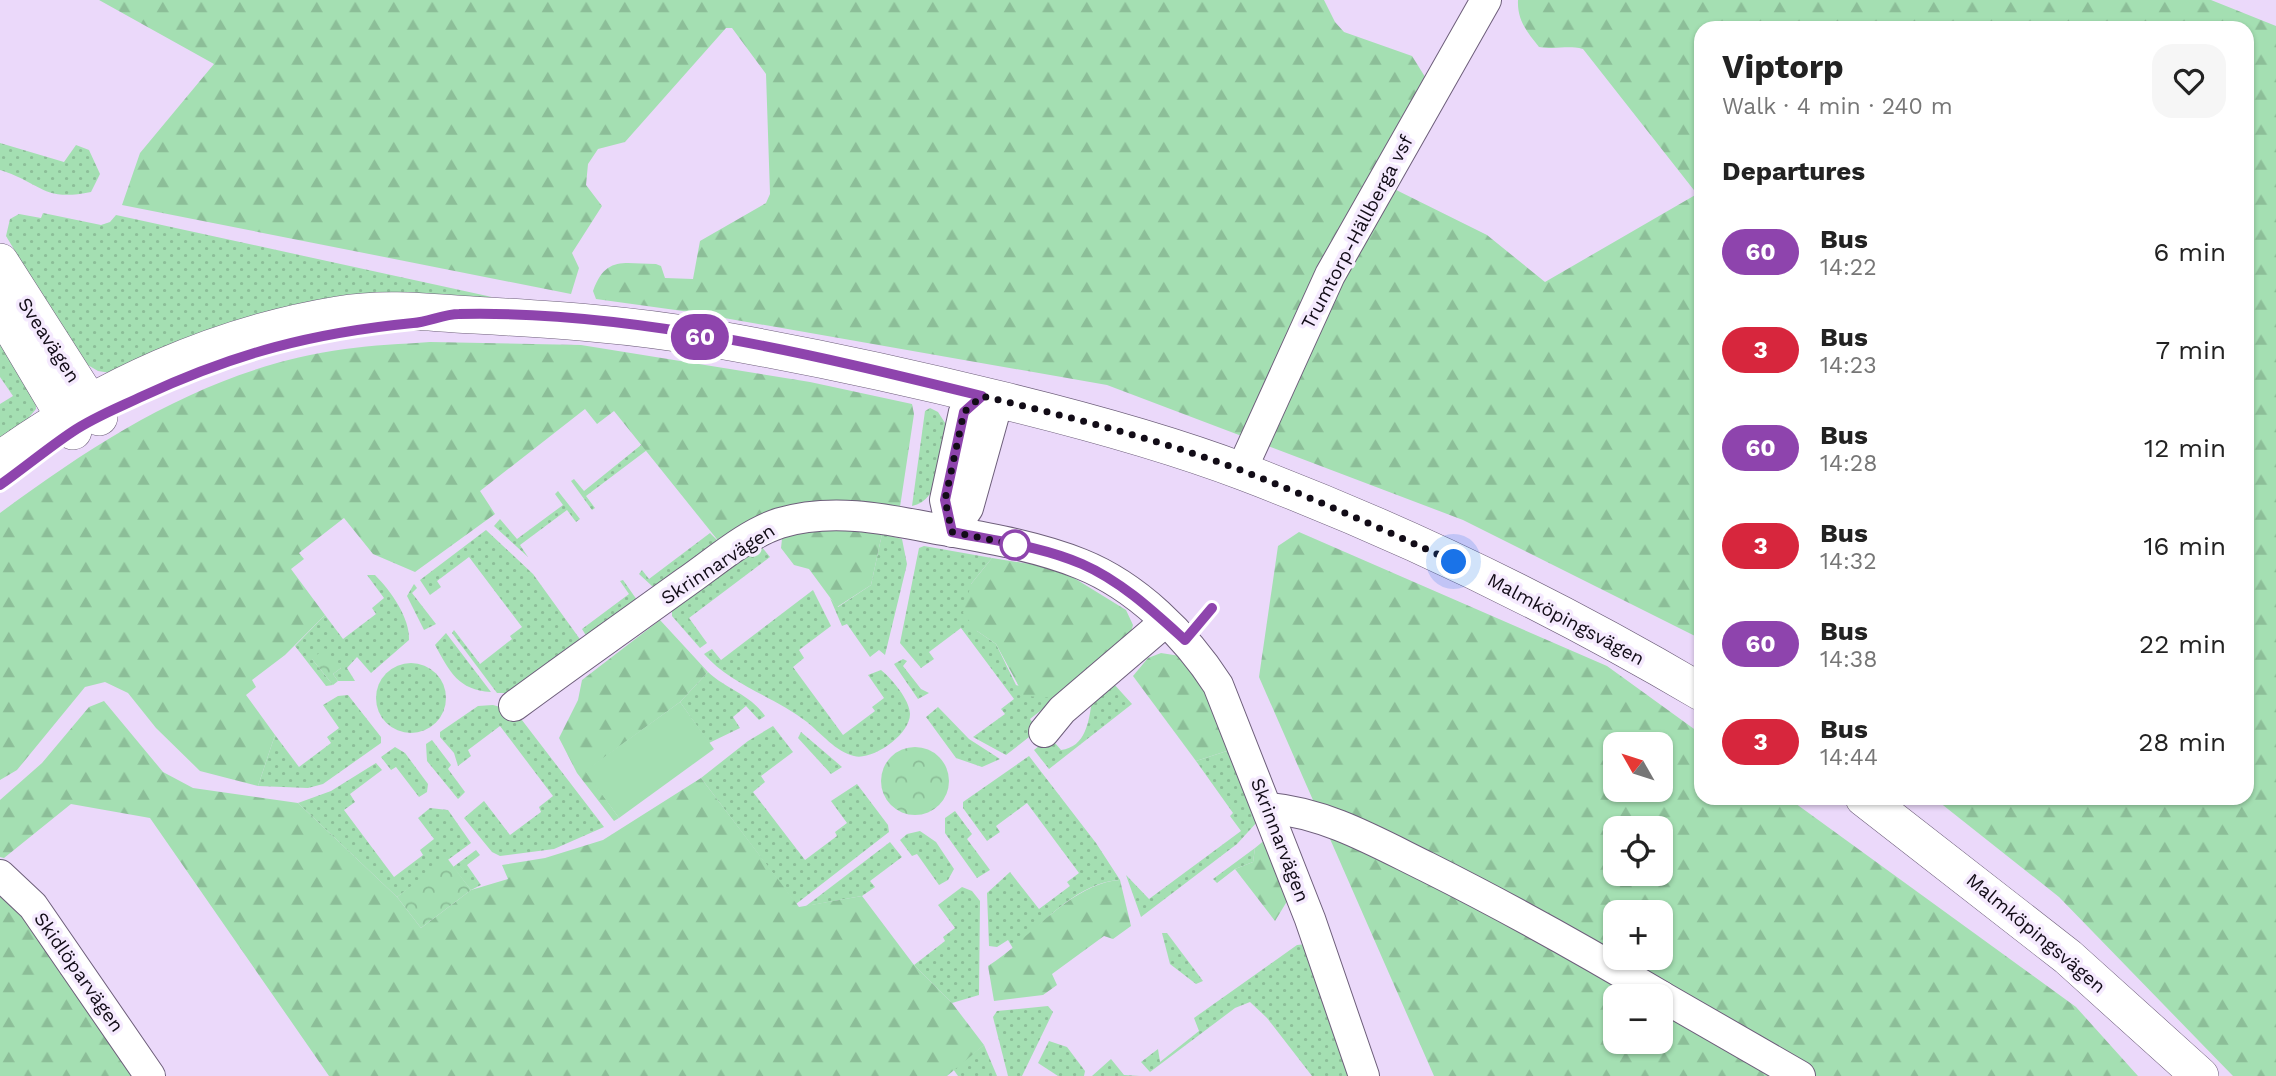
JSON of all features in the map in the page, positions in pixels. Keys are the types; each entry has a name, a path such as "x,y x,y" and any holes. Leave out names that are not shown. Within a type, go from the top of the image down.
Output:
{"main road":[{"name":"Sveavägen","path":"0,262 81,417"},
{"name":"Sveavägen","path":"0,308 81,417"},
{"name":"Malmköpingsvägen","path":"81,417 174,362 253,334 341,314 423,310 644,327 872,369 1102,425 1241,471 1367,522 1476,572 1642,657 1694,688"},
{"path":"0,460 81,417"},
{"path":"0,485 81,417"},
{"name":"Malmköpingsvägen","path":"1873,805 2068,957 2200,1076"}],"street":[{"name":"Trumtorp-Hällberga vsf","path":"1241,471 1330,275 1486,0"},
{"path":"952,532 968,509 994,415 982,396"},
{"name":"Skrinnarvägen","path":"514,706 726,554 778,523 807,517 872,516 1027,547 1082,564 1124,589 1165,622 1200,657 1218,685 1269,808 1364,1076"},
{"path":"1044,732 1062,710 1165,622"},
{"path":"1269,808 1302,811 1367,837 1492,900 1640,984"},
{"name":"Skidlöparvägen","path":"0,875 33,906 150,1076"},
{"path":"1673,1003 1800,1076"}],"green space":[{"path":"99,0 1324,0 1335,22 1344,32 1412,56 1427,80 1370,177 1487,235 1545,282 1694,196 1694,636 1463,520 1107,385 690,312 596,299 593,291 598,280 604,272 617,264 656,264 661,266 665,278 693,279 700,241 766,203 770,194 766,74 732,28 726,28 625,142 598,149 588,164 586,185 602,206 572,253 579,268 571,294 122,205 140,153 214,64"},
{"path":"1518,0 2211,0 2276,26 2276,1076 2233,1076 2059,897 1943,805 2254,805 2254,21 1694,21 1694,190 1583,49 1539,47 1521,20"},
{"path":"0,143 64,162 76,145 89,150 100,174 91,192 62,195 52,193 0,170"},
{"path":"43,213 101,225 110,222 116,215 492,297 399,298 123,375 98,371 81,361 6,236 10,219 19,214 41,218"},
{"path":"0,329 35,385 36,409 19,429 0,443 0,404 13,396 0,377"},
{"path":"430,342 581,345 810,382 912,404 914,414 900,507 867,502 798,503 720,543 614,411 597,424 585,409 480,491 495,514 415,572 373,554 344,518 299,553 304,559 291,569 325,615 285,655 252,680 256,687 246,695 275,735 258,786 200,771 156,728 128,693 105,682 85,687 17,770 0,780 0,513 79,457 120,432 205,388 250,371 297,358 356,348"},
{"path":"930,408 938,412 949,429 935,486 922,502 912,506 925,411"},
{"path":"641,445 647,450 586,496 595,508 592,510 571,481 574,479 584,491"},
{"path":"558,491 580,519 576,522 567,510 520,545 528,557 494,526 500,519 517,539 563,505 555,494"},
{"path":"838,529 882,534 871,585 837,607 809,569 794,565 781,548 782,539 802,532"},
{"path":"486,530 533,574 582,642 511,693 497,693 452,633 454,630 480,664 512,639 510,636 522,627 469,557 437,581 441,587 430,595 420,580"},
{"path":"1299,532 1607,666 1694,729 1694,805 1798,805 2076,1007 2138,1076 1434,1076 1259,677 1278,546"},
{"path":"710,533 720,543 661,586 652,586 639,574 642,570 649,579"},
{"path":"882,534 902,539 907,564 885,655 879,650 870,657 847,624 842,626 830,598 838,607 871,585"},
{"path":"761,546 770,557 689,618 707,643 700,648 672,616 672,610"},
{"path":"924,546 992,558 971,584 977,631 996,644 1016,685 1057,698 1030,719 1038,730 1006,755 973,737 1005,714 1001,709 1014,699 961,628 929,652 934,659 921,668 900,643 919,548"},
{"path":"992,558 1042,566 1074,578 1126,610 1133,625 1129,639 1057,698 1024,696 996,644 977,631 963,613 971,584"},
{"path":"367,575 375,575 393,597 403,614 409,640 371,673 357,657 347,668 355,681 338,681 333,674 341,668 312,659 333,685 326,686 295,646 325,615 343,639 376,614 372,608 384,598"},
{"path":"623,580 637,600 590,642 582,629 629,594 620,581"},
{"path":"414,584 417,588 412,593 436,624 424,630 407,596"},
{"path":"813,590 831,626 799,650 804,658 793,667 843,735 875,711 872,707 884,698 868,675 881,670 907,702 910,714 904,730 889,745 870,754 854,756 841,751 807,722 740,683 704,654 712,649 721,660"},
{"path":"660,620 708,672 680,702 586,771 619,818 614,821 577,773 559,738 578,700 582,680"},
{"path":"446,633 491,692 470,688 456,678 435,645"},
{"path":"325,648 341,668 333,674 338,681 333,685 312,659"},
{"path":"1161,653 1180,656 1214,706 1233,749 1196,761 1133,676 1148,658"},
{"path":"903,659 907,661 903,666 921,689 929,693 918,699 894,664"},
{"path":"411,663 430,669 440,679 446,698 440,717 430,727 411,733 392,727 382,717 376,698 382,679 392,669"},
{"path":"708,672 746,697 765,716 759,720 746,706 733,717 740,728 709,743 680,702"},
{"path":"1113,683 1132,704 1049,769 1034,750 1050,737 1061,750 1076,744 1085,732 1092,700"},
{"path":"348,695 381,737 381,743 323,784 308,788 258,786 275,735 299,767 331,743 327,737 339,728 323,705 338,696"},
{"path":"104,701 163,772 193,788 298,803 397,897 421,928 471,890 508,879 502,865 545,858 603,840 701,778 799,907 862,896 914,965 952,1003 984,1045 947,1076 329,1076 150,818 71,804 4,858 0,857 0,800 42,763 89,707"},
{"path":"680,702 714,749 619,818 585,771"},
{"path":"493,705 515,711 604,827 554,849 500,856 492,852 464,818 484,801 510,835 541,812 539,807 553,796 500,726 468,750 471,756 458,766 454,753 440,737 440,732 478,706"},
{"path":"938,707 969,739 1000,759 982,767 956,758 926,717"},
{"path":"773,726 793,752 761,776 765,782 753,792 805,860 837,836 835,832 847,823 831,801 857,784 888,825 889,832 796,904 701,778 748,741"},
{"path":"801,732 842,767 831,774 798,738"},
{"path":"432,740 451,765 448,769 465,792 458,799 427,761 426,744"},
{"path":"395,747 405,753 428,784 427,792 419,797 396,767 391,770 381,757"},
{"path":"915,747 928,750 939,757 946,768 949,781 946,794 939,805 928,812 915,815 902,812 891,805 884,794 881,781 884,768 891,757 902,750"},
{"path":"1233,749 1258,821 1237,844 1141,917 1126,875 1149,899 1241,831 1230,816 1233,813 1196,761"},
{"path":"1029,756 1096,843 1120,880 1090,888 1062,905 1014,950 1008,940 997,947 989,946 987,893 1010,872 1039,909 1070,886 1067,882 1079,873 1027,803 996,826 1000,832 987,841 963,808 963,802"},
{"path":"376,763 382,770 350,794 355,802 344,810 394,877 423,855 420,850 434,839 418,818 430,808 448,810 471,843 397,897 298,803 331,791"},
{"path":"955,811 972,834 967,839 990,870 977,878 945,833 945,818"},
{"path":"920,831 936,842 954,869 948,880 939,885 917,854 912,856 900,840 907,834"},
{"path":"1266,839 1289,898 1275,921 1235,869 1253,862 1255,848"},
{"path":"890,842 902,857 870,881 875,887 862,896 806,906"},
{"path":"1255,848 1253,862 1235,869 1217,883 1213,879"},
{"path":"476,850 480,855 467,865 481,885 471,890 453,867"},
{"path":"447,858 471,890 421,928 397,897"},
{"path":"1120,880 1131,926 1113,939 1104,936 1052,974 1057,985 1043,995 994,1001 988,966 1051,914 1084,891 1102,883"},
{"path":"962,887 972,891 980,901 979,995 952,1003 914,965 945,941 943,937 955,928 938,905"},
{"path":"0,892 24,918 135,1076 0,1076"},
{"path":"1162,933 1167,933 1203,981 1196,984 1170,964"},
{"path":"1306,944 1348,1067 1347,1076 1312,1076 1267,1018 1250,1002 1235,1008 1150,1072 1141,1062 1158,1049 1160,1062 1199,1031 1194,1018 1297,945"},
{"path":"1048,1006 1053,1012 1022,1076 1008,1076 993,1017 997,1011"},
{"path":"1049,1041 1067,1047 1085,1071 1084,1076 1058,1076 1038,1063"},
{"path":"984,1045 997,1076 958,1076 953,1069"},
{"path":"1111,1059 1124,1075 1140,1076 1092,1076"}],"bus line":[{"name":"60","path":"0,485 73,431 99,417 178,380 256,351 345,330 425,322 456,314 557,318 644,327 756,346 872,369 982,396 964,412 945,500 952,532 1027,547 1082,564 1135,597 1185,640 1212,608"}],"route":[{"path":"1015,545 1027,547 952,532 945,500 964,412 982,396 1102,425 1241,471 1367,522 1454,562"}]}
